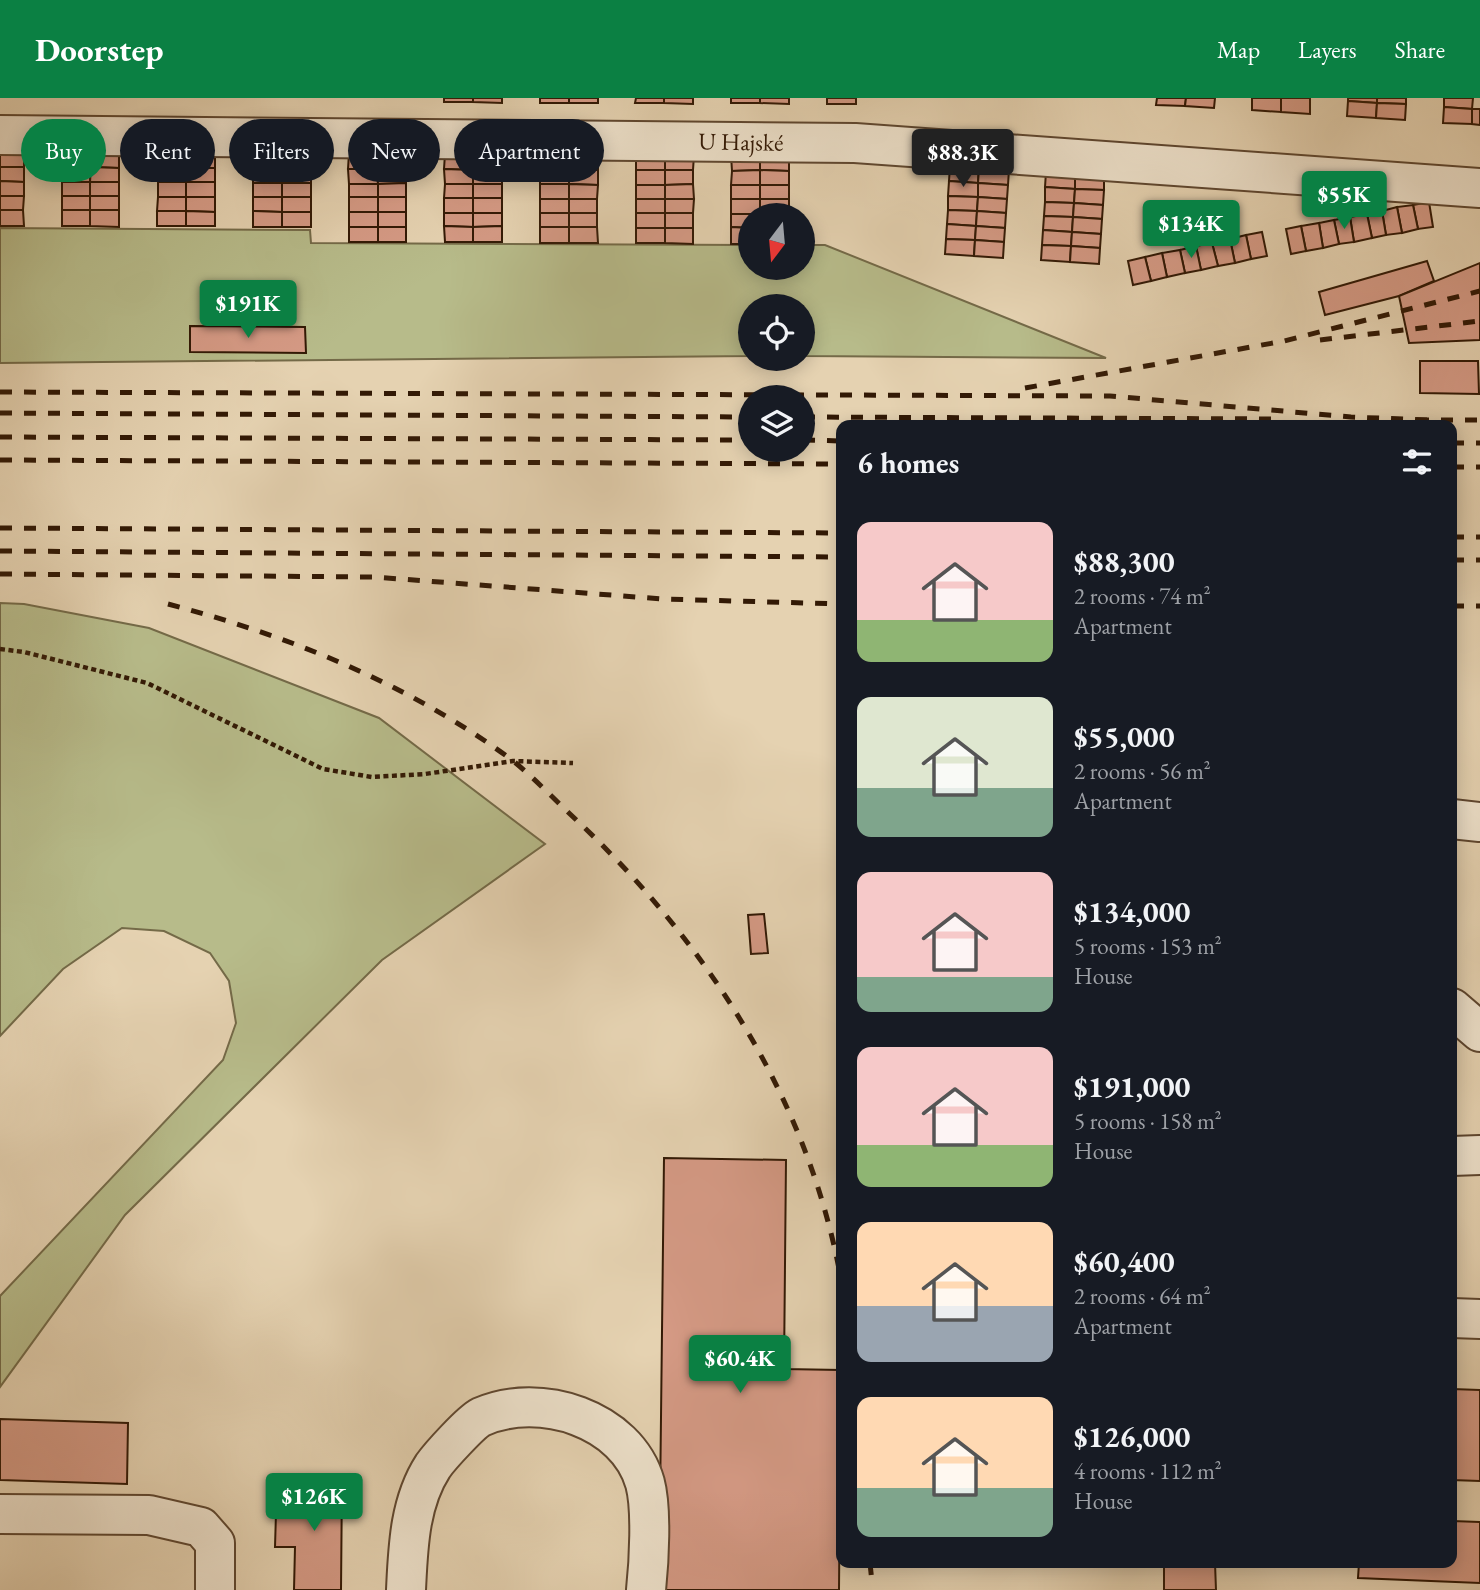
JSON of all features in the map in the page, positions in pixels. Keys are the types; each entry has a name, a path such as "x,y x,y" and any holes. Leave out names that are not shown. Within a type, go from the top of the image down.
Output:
{"lane":[{"name":"U Hajské","path":"0,135 855,143 1480,188"},
{"path":"1457,820 1480,822"},
{"path":"1457,1156 1480,1156"},
{"path":"1457,1318 1480,1319"},
{"path":"406,1590 409,1527 432,1467 479,1418 506,1410 548,1408 591,1421 628,1449 645,1484 649,1558 646,1590"},
{"path":"0,1514 149,1516 201,1527 215,1543 215,1590"}],"path":[{"path":"0,649 24,652 147,683 323,769 372,777 425,774 513,761 573,763"}],"green space":[{"path":"0,228 310,230 311,243 738,245 738,280 816,280 816,245 825,245 1106,358 815,356 815,294 738,294 738,356 0,363"},
{"path":"0,603 24,604 149,628 379,718 545,844 382,960 125,1215 0,1387 0,1296 223,1060 236,1023 229,981 210,953 164,931 122,928 63,969 0,1036"}],"building":[{"path":"444,98 473,98 473,102 444,102"},
{"path":"473,98 502,98 502,103 473,102"},
{"path":"540,98 569,98 569,103 540,103"},
{"path":"569,98 598,98 598,103 569,103"},
{"path":"636,98 664,98 664,103 635,103"},
{"path":"664,98 693,98 693,104 664,103"},
{"path":"731,98 760,98 760,103 731,103"},
{"path":"760,98 789,98 789,104 760,103"},
{"path":"827,98 856,98 856,104 827,104"},
{"path":"1157,98 1186,98 1185,106 1156,105"},
{"path":"1186,98 1215,98 1214,108 1185,106"},
{"path":"1252,98 1281,98 1281,112 1252,110"},
{"path":"1281,98 1310,98 1310,114 1281,112"},
{"path":"1348,98 1377,98 1377,103 1348,101"},
{"path":"1377,98 1406,98 1406,104 1377,103"},
{"path":"1444,98 1473,98 1472,109 1444,107"},
{"path":"1348,101 1377,103 1376,118 1347,116"},
{"path":"1377,103 1406,104 1405,120 1376,118"},
{"path":"1444,107 1472,109 1472,124 1443,123"},
{"path":"1472,109 1480,109 1480,125 1472,124"},
{"path":"0,151 21,151 21,167 0,167"},
{"path":"106,152 119,152 119,168 106,168"},
{"path":"445,154 454,154 454,169 444,169"},
{"path":"636,155 665,155 665,170 636,170"},
{"path":"665,155 694,155 693,170 665,170"},
{"path":"731,155 760,155 760,170 732,171"},
{"path":"760,155 789,155 789,171 760,170"},
{"path":"950,166 979,167 978,183 949,181"},
{"path":"0,167 21,167 21,182 0,181"},
{"path":"979,167 1009,169 1008,185 978,183"},
{"path":"106,168 119,168 119,182 106,182"},
{"path":"444,169 454,169 454,182 473,182 473,184 445,184"},
{"path":"636,170 665,170 665,185 636,185"},
{"path":"665,170 693,170 693,184 665,185"},
{"path":"760,170 760,185 731,185 732,171"},
{"path":"760,170 789,171 789,185 760,185"},
{"path":"1046,172 1075,173 1075,189 1045,187"},
{"path":"1075,173 1104,175 1104,190 1075,189"},
{"path":"0,181 24,182 24,196 0,196"},
{"path":"949,181 978,183 978,197 948,196"},
{"path":"62,182 90,182 90,196 62,196"},
{"path":"90,182 119,182 119,196 90,196"},
{"path":"158,182 186,182 186,197 158,197"},
{"path":"186,182 215,182 215,197 186,197"},
{"path":"349,182 378,184 349,184"},
{"path":"378,182 406,182 406,183"},
{"path":"473,182 502,182 502,184"},
{"path":"540,182 569,182 569,184"},
{"path":"569,182 598,182 598,185"},
{"path":"253,183 282,183 282,197 253,197"},
{"path":"282,183 311,183 311,197 282,197"},
{"path":"406,183 406,197 378,197 378,184"},
{"path":"978,183 1008,185 1007,199 978,197"},
{"path":"349,184 378,184 378,197 349,197"},
{"path":"445,184 473,184 473,198 444,198"},
{"path":"473,184 502,184 502,198 473,198"},
{"path":"540,184 569,184 569,199 540,199"},
{"path":"569,184 598,185 597,199 569,199"},
{"path":"693,184 694,199 665,199 665,185"},
{"path":"636,185 665,185 665,199 636,199"},
{"path":"731,185 760,185 760,199 731,199"},
{"path":"760,185 789,185 789,199 760,199"},
{"path":"1045,187 1075,189 1074,203 1045,202"},
{"path":"1075,189 1104,190 1103,205 1074,203"},
{"path":"0,196 24,196 23,210 0,210"},
{"path":"62,196 90,196 90,210 62,210"},
{"path":"90,196 119,196 119,210 90,210"},
{"path":"948,196 978,197 977,211 948,210"},
{"path":"158,197 186,197 186,211 157,211"},
{"path":"186,197 215,197 215,212 186,211"},
{"path":"253,197 282,197 282,212 253,211"},
{"path":"282,197 311,197 311,212 282,212"},
{"path":"349,197 378,197 378,212 349,212"},
{"path":"378,197 406,197 406,212 378,212"},
{"path":"978,197 1007,199 1006,213 977,211"},
{"path":"444,198 473,198 473,213 444,213"},
{"path":"473,198 502,198 502,213 473,213"},
{"path":"540,199 569,199 569,213 540,213"},
{"path":"569,199 597,199 597,213 569,213"},
{"path":"636,199 665,199 665,213 636,213"},
{"path":"665,199 694,199 693,213 665,213"},
{"path":"731,199 760,199 760,203 738,203 738,214 731,214"},
{"path":"760,199 789,199 789,203 760,203"},
{"path":"1045,202 1074,203 1073,217 1044,216"},
{"path":"1429,202 1433,227 1418,229 1413,205"},
{"path":"1074,203 1103,205 1102,219 1073,217"},
{"path":"1413,205 1418,229 1402,233 1397,207"},
{"path":"1397,207 1402,233 1386,235 1382,211"},
{"path":"0,210 23,210 24,226 0,226"},
{"path":"62,210 90,210 90,226 62,226"},
{"path":"90,210 119,210 119,227 90,226"},
{"path":"948,210 977,211 976,226 947,224"},
{"path":"157,211 186,211 186,226 157,226"},
{"path":"186,211 215,212 215,226 186,226"},
{"path":"253,211 282,212 282,227 253,227"},
{"path":"977,211 1006,213 1005,228 976,226"},
{"path":"1382,211 1386,235 1372,238 1367,214"},
{"path":"282,212 311,212 311,227 282,227"},
{"path":"349,212 378,212 378,227 349,227"},
{"path":"378,212 406,212 406,227 378,227"},
{"path":"444,213 473,213 473,227 444,226"},
{"path":"473,213 502,213 502,226 473,227"},
{"path":"540,213 569,213 569,227 540,227"},
{"path":"569,213 597,213 597,227 569,227"},
{"path":"636,213 665,213 665,228 636,228"},
{"path":"665,213 693,213 693,228 665,228"},
{"path":"731,214 738,214 738,227 731,227"},
{"path":"1367,214 1372,238 1354,242 1350,217"},
{"path":"1044,216 1073,217 1072,232 1043,230"},
{"path":"1073,217 1102,219 1101,234 1072,232"},
{"path":"1350,217 1354,242 1339,244 1334,220"},
{"path":"1334,220 1339,244 1323,248 1319,223"},
{"path":"1319,223 1323,248 1306,251 1301,226"},
{"path":"947,224 976,226 975,240 946,239"},
{"path":"444,226 473,227 473,242 445,242"},
{"path":"502,226 502,242 473,242 473,227"},
{"path":"976,226 1005,228 1004,242 975,240"},
{"path":"1301,226 1306,251 1291,254 1286,229"},
{"path":"349,227 378,227 378,242 349,242"},
{"path":"378,227 406,227 406,242 378,242"},
{"path":"540,227 569,227 569,243 540,243"},
{"path":"569,227 597,227 598,243 569,243"},
{"path":"731,227 738,227 738,244 731,244"},
{"path":"636,228 665,228 665,243 636,243"},
{"path":"665,228 693,228 693,244 665,243"},
{"path":"1043,230 1072,232 1071,246 1042,245"},
{"path":"1072,232 1101,234 1100,248 1071,246"},
{"path":"1262,232 1267,256 1251,259 1246,235"},
{"path":"1246,235 1251,259 1235,263 1230,239"},
{"path":"946,239 975,240 974,256 945,254"},
{"path":"1230,239 1235,263 1218,266 1212,243"},
{"path":"975,240 1004,242 1003,258 974,256"},
{"path":"1212,243 1218,266 1201,270 1196,246"},
{"path":"1042,245 1071,246 1070,262 1041,260"},
{"path":"1071,246 1100,248 1099,264 1070,262"},
{"path":"1196,246 1201,270 1185,273 1180,250"},
{"path":"1180,250 1185,273 1167,277 1162,253"},
{"path":"1162,253 1167,277 1151,281 1145,257"},
{"path":"1145,257 1151,281 1133,285 1128,261"},
{"path":"1427,261 1434,281 1399,296 1325,315 1319,292"},
{"path":"1480,263 1480,340 1409,343 1399,296"},
{"path":"190,326 305,327 306,353 190,352"},
{"path":"1420,361 1478,361 1479,394 1420,393"},
{"path":"764,914 768,953 751,954 748,915"},
{"path":"664,1158 786,1160 784,1369 836,1370 836,1568 839,1568 839,1590 659,1590"},
{"path":"1457,1389 1480,1390 1480,1481 1457,1480"},
{"path":"0,1419 128,1423 127,1484 0,1480"},
{"path":"295,1477 342,1478 341,1590 294,1590 295,1547 275,1547 276,1513 295,1513"},
{"path":"1457,1521 1480,1522 1480,1583 1358,1578 1359,1568 1457,1568"},
{"path":"1164,1568 1215,1568 1216,1590 1164,1590"}],"railway":[{"path":"1025,388 1284,341 1480,291"},
{"path":"1320,340 1480,321"},
{"path":"0,392 1110,396 1351,417 1427,420"},
{"path":"0,413 738,417"},
{"path":"815,417 1281,419"},
{"path":"1417,420 1480,420"},
{"path":"0,437 738,440"},
{"path":"815,440 836,441"},
{"path":"1457,443 1480,443"},
{"path":"0,460 836,464"},
{"path":"1457,467 1480,467"},
{"path":"0,528 836,533"},
{"path":"1457,537 1480,537"},
{"path":"0,551 836,557"},
{"path":"1457,560 1480,560"},
{"path":"0,574 374,577 663,599 836,604"},
{"path":"168,604 303,647 390,686 473,733 512,760 541,786 619,863 665,915 707,970 745,1027 778,1088 805,1151 827,1217 836,1258"},
{"path":"1457,606 1480,606"},
{"path":"871,1568 872,1582"}]}
